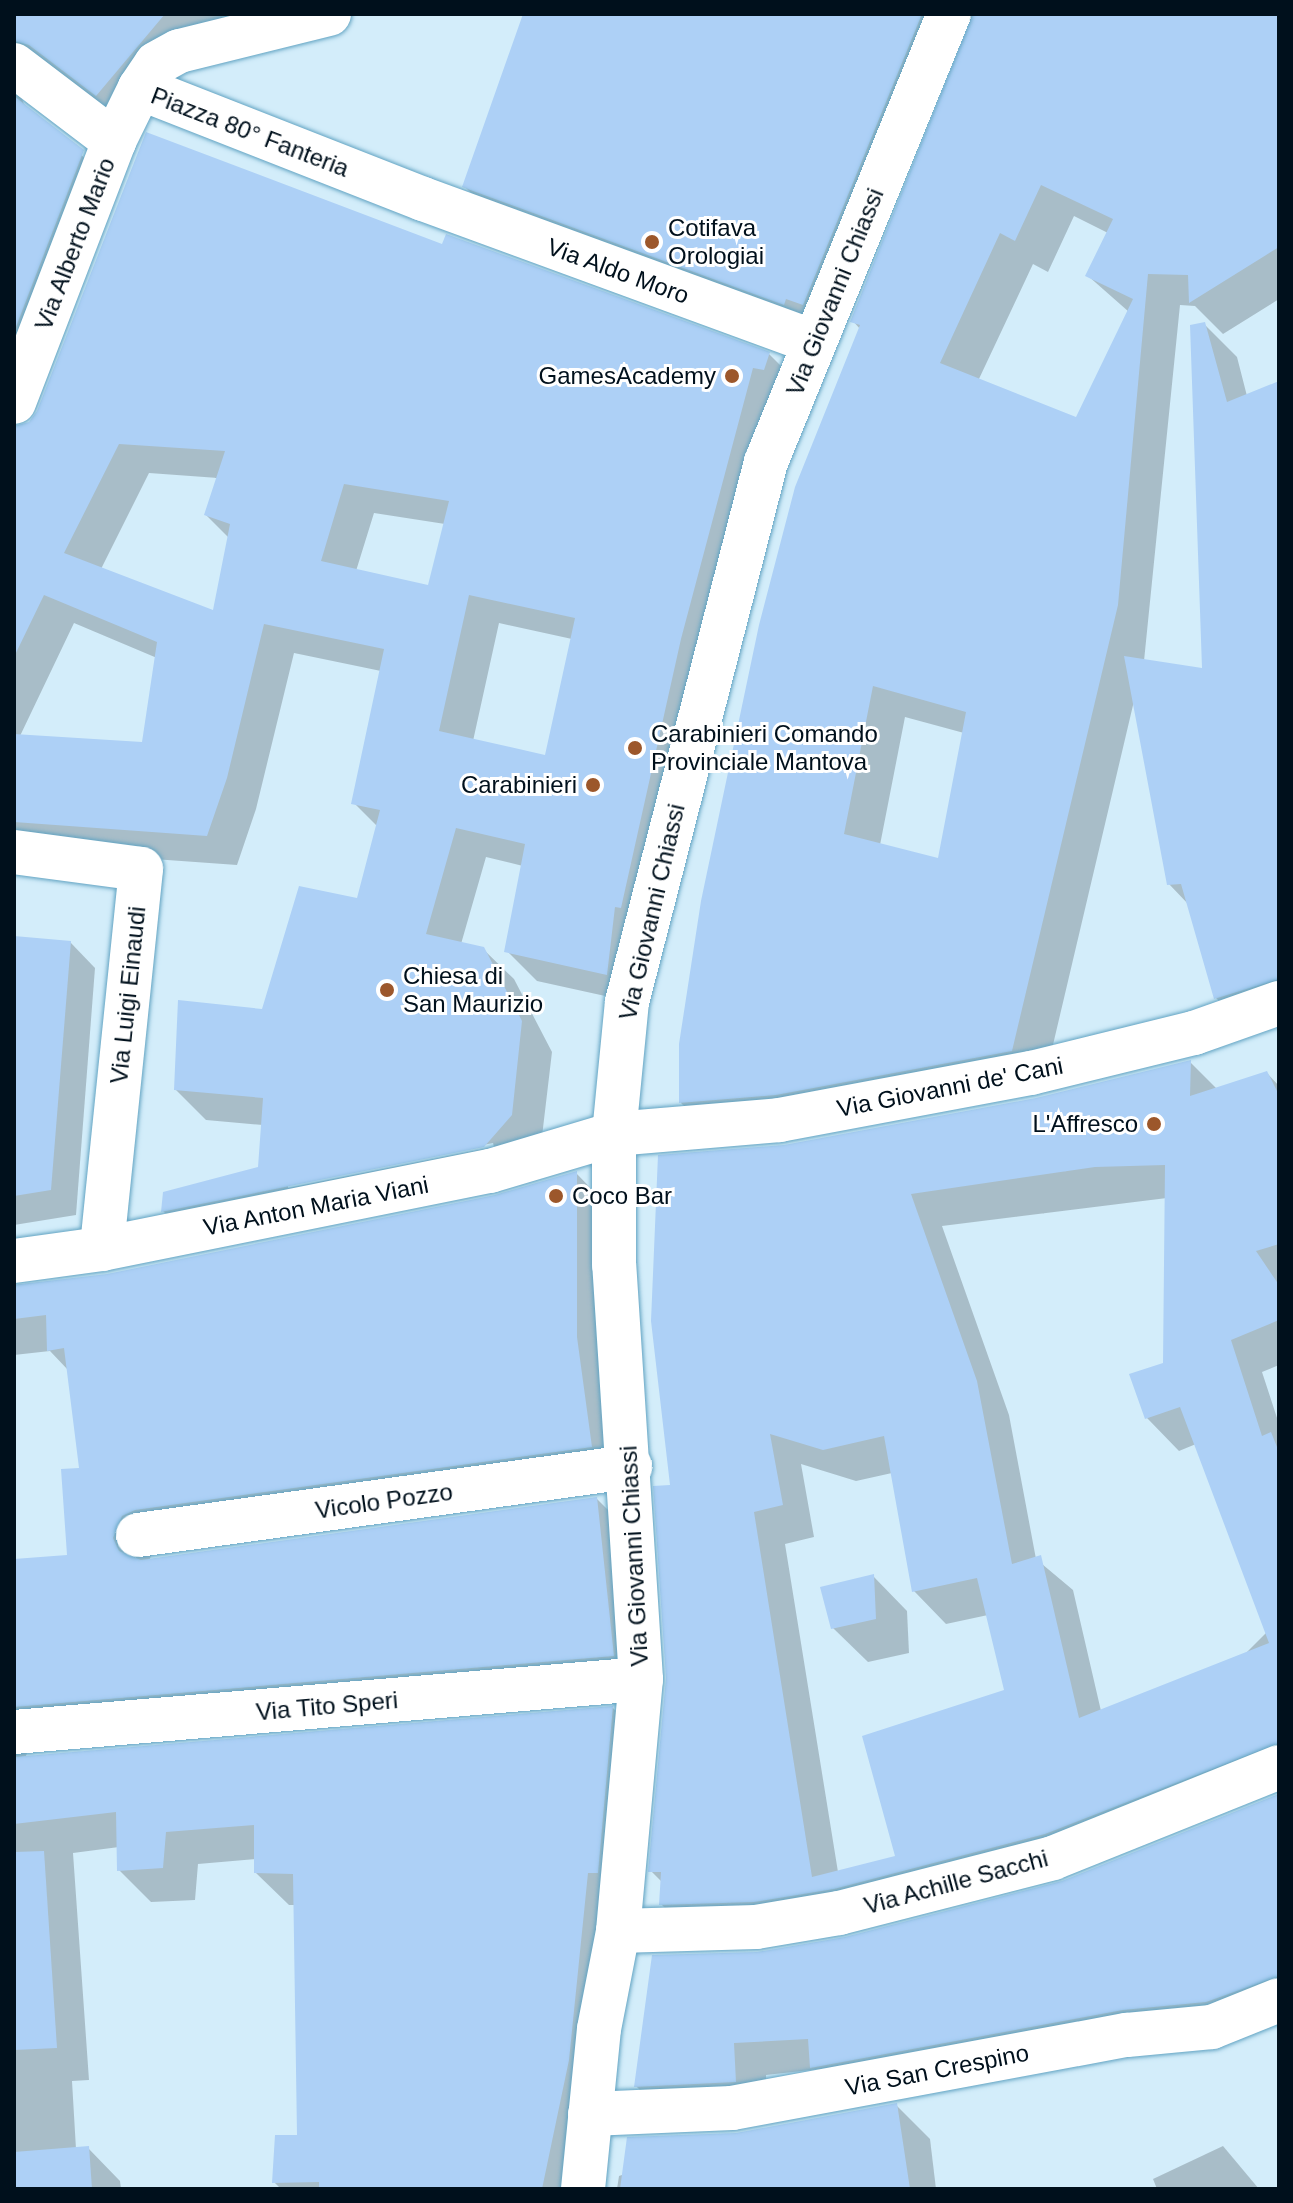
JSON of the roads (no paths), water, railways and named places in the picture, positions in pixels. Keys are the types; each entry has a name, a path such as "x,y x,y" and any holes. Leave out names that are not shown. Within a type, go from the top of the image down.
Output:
{"street":[{"name":"Piazza 80° Fanteria","path":"329,14 179,51 156,64 140,88 423,199"},
{"name":"Via Giovanni Chiassi","path":"583,2189 599,2029 618,1931 641,1679 630,1467 614,1265 614,1134 627,1002 718,637 766,462 949,14"},
{"path":"14,65 114,141"},
{"name":"Via Alberto Mario","path":"15,398 114,141 140,88"},
{"name":"Via Aldo Moro","path":"423,199 814,342"},
{"name":"Via Luigi Einaudi","path":"14,852 141,869 102,1249"},
{"name":"Via Giovanni de' Cani","path":"614,1134 779,1120 1031,1073 1194,1033 1279,1003"},
{"name":"Via Anton Maria Viani","path":"14,1261 102,1249 490,1171 614,1134"},
{"name":"Vicolo Pozzo","path":"138,1535 630,1467"},
{"name":"Via Tito Speri","path":"14,1732 641,1679"},
{"name":"Via Achille Sacchi","path":"618,1931 756,1927 839,1913 1053,1858 1279,1767"},
{"name":"Via San Crespino","path":"590,2114 732,2108 1127,2035 1212,2027 1279,2000"}],"place":[{"name":"Cotifava Orologiai","path":"652,242"},
{"name":"GamesAcademy","path":"732,376"},
{"name":"Carabinieri Comando Provinciale Mantova","path":"635,748"},
{"name":"Carabinieri","path":"593,785"},
{"name":"Chiesa di San Maurizio","path":"387,990"},
{"name":"L'Affresco","path":"1154,1124"},
{"name":"Coco Bar","path":"556,1196"}]}
